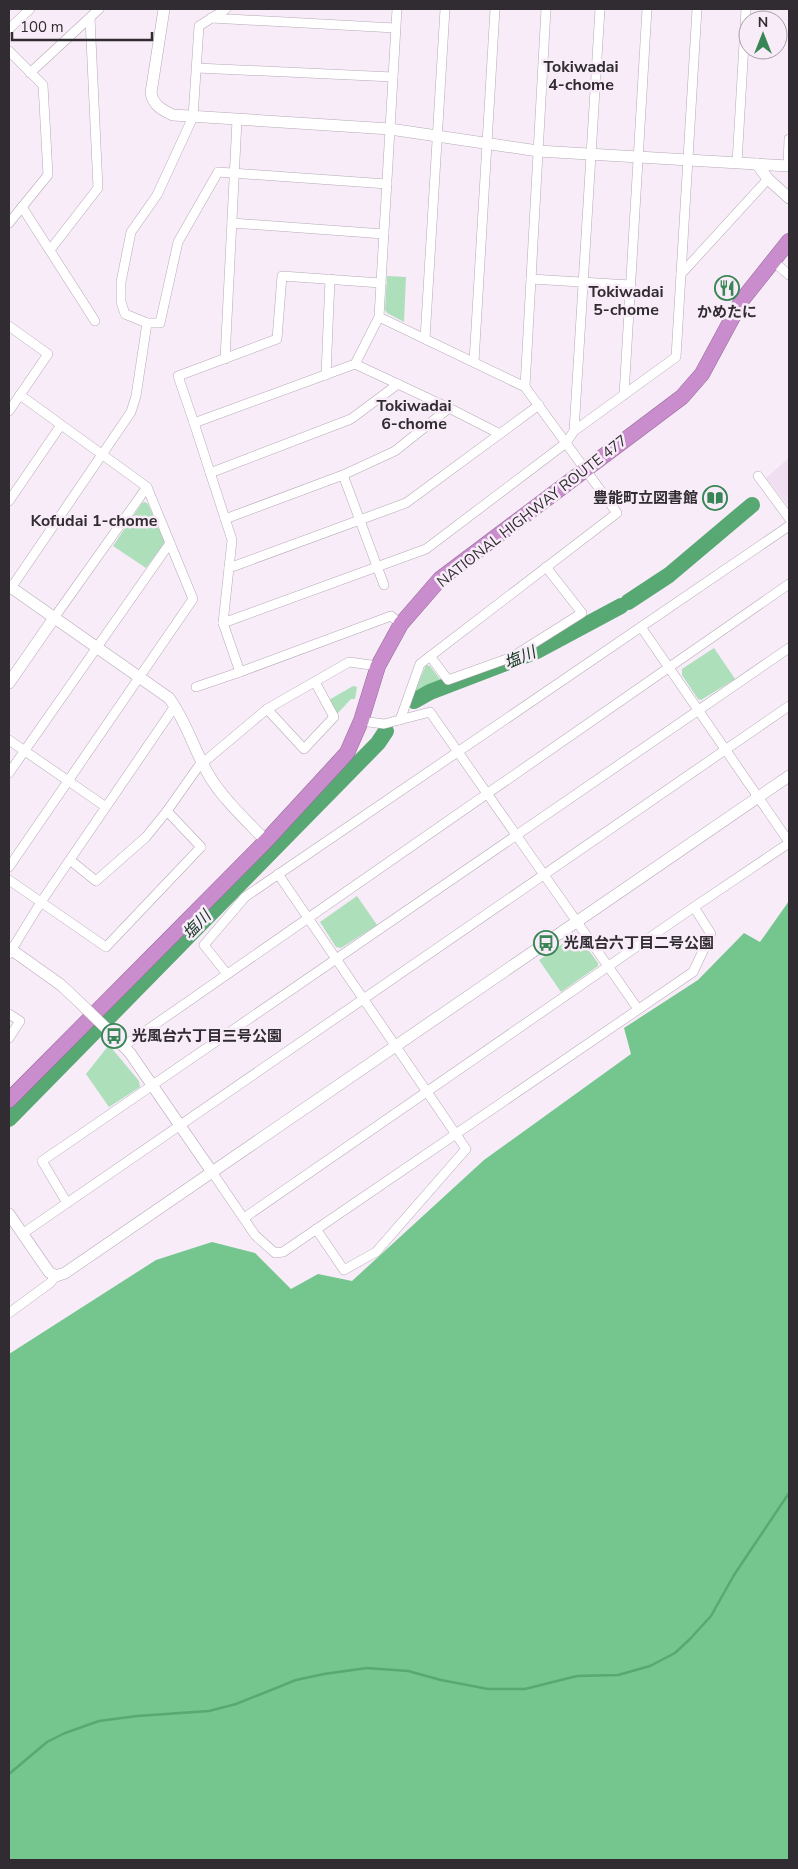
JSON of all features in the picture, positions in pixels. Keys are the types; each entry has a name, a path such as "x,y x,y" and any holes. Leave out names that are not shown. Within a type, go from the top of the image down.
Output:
{"highway":[{"name":"NATIONAL HIGHWAY ROUTE 477","path":"9,1100 266,841 347,753 361,721 378,666 401,624 440,579 682,397 702,374 742,300 789,241"}],"street":[{"path":"9,29 30,9"},
{"path":"30,73 99,9"},
{"path":"164,9 151,89 152,98 162,110 173,115 193,118 390,130 538,151 757,164 789,165 789,138"},
{"path":"226,9 198,26 193,118 157,195 132,232 121,282 121,302 124,314 147,323 160,323 178,242 218,172 387,184"},
{"path":"194,423 356,364 379,317 396,9"},
{"path":"425,339 445,9"},
{"path":"474,362 495,9"},
{"path":"525,387 546,9"},
{"path":"574,431 600,9"},
{"path":"624,395 647,9"},
{"path":"222,623 426,550 566,443 574,431 676,356 697,9"},
{"path":"737,163 746,9"},
{"path":"50,250 98,188 90,18"},
{"path":"211,18 395,28"},
{"path":"9,51 43,85 48,175 9,223"},
{"path":"197,68 393,77"},
{"path":"225,359 237,120"},
{"path":"757,164 768,179 789,198"},
{"path":"681,274 768,179"},
{"path":"22,207 95,321"},
{"path":"232,223 384,234"},
{"path":"773,261 789,274"},
{"path":"240,672 222,623 232,540 178,376 277,339 282,276 381,283"},
{"path":"326,375 330,279"},
{"path":"531,279 630,284"},
{"path":"379,317 525,387 617,513 420,664 400,720"},
{"path":"147,323 132,412 10,587 169,698 181,714 217,787 266,841"},
{"path":"9,326 48,354 9,411"},
{"path":"356,364 500,434"},
{"path":"210,472 351,419 398,384"},
{"path":"9,866 193,599 147,486 20,395"},
{"path":"230,568 406,503 539,405"},
{"path":"225,519 343,476 395,452 449,408"},
{"path":"9,501 61,425"},
{"path":"343,476 384,585"},
{"path":"758,476 789,518"},
{"path":"9,683 147,486"},
{"path":"227,974 204,945 245,897 789,526"},
{"path":"9,773 170,543"},
{"path":"430,656 448,680 512,657 582,613 546,567"},
{"path":"124,1046 789,584"},
{"path":"196,687 391,616 401,624"},
{"path":"244,1218 789,842 641,627"},
{"path":"67,1203 42,1161 789,648"},
{"path":"70,860 96,881 146,837 203,762 268,709 349,662 378,666"},
{"path":"268,709 304,749 334,717 315,682"},
{"path":"175,706 41,902 10,951 61,985 124,1046 255,1235 275,1253 283,1252 693,972 711,934 694,907"},
{"path":"22,1234 789,706"},
{"path":"361,721 384,724 430,712 638,1010"},
{"path":"9,740 106,807"},
{"path":"9,1312 50,1283 56,1276 65,1273 789,776"},
{"path":"9,880 106,947 201,847 167,811"},
{"path":"278,874 466,1149 376,1252 344,1270 316,1229"},
{"path":"9,1014 20,1022 9,1038"},
{"path":"9,1214 48,1270 56,1276"}],"shaded area":[{"path":"789,458 789,507 766,478"}],"green space":[{"path":"387,276 406,277 404,322 385,310"},
{"path":"142,503 148,504 165,542 146,568 113,546"},
{"path":"714,648 735,679 701,700 698,699 682,675 682,669"},
{"path":"426,665 430,666 445,686 415,699 412,698"},
{"path":"353,686 357,687 355,699 351,699 337,714 329,700"},
{"path":"357,896 377,925 341,948 336,947 320,922"},
{"path":"789,901 789,1860 9,1860 9,1354 156,1260 212,1242 255,1253 291,1289 318,1274 352,1281 484,1160 631,1054 624,1028 698,980 744,933 760,942"},
{"path":"576,935 598,963 598,966 561,992 539,960"},
{"path":"109,1045 139,1081 140,1087 109,1107 86,1074"}],"waterway":[{"name":"塩川","path":"628,602 669,575 752,505"},
{"name":"塩川","path":"414,701 430,692 537,651 621,606"},
{"name":"塩川","path":"9,1119 378,743 386,731"},
{"path":"9,1774 47,1742 65,1733 99,1721 137,1716 209,1711 236,1704 296,1680 324,1674 367,1668 408,1671 441,1680 488,1689 525,1689 577,1676 618,1675 650,1666 675,1653 711,1616 734,1575 789,1493"}],"place":[{"name":"かめたに","path":"727,288"},
{"name":"豊能町立図書館","path":"715,498"},
{"name":"光風台六丁目二号公園","path":"546,943"},
{"name":"光風台六丁目三号公園","path":"114,1036"}],"district":[{"name":"Tokiwadai 4-chome","path":"581,76"},
{"name":"Tokiwadai 5-chome","path":"626,301"},
{"name":"Tokiwadai 6-chome","path":"414,415"},
{"name":"Kofudai 1-chome","path":"94,521"}]}
